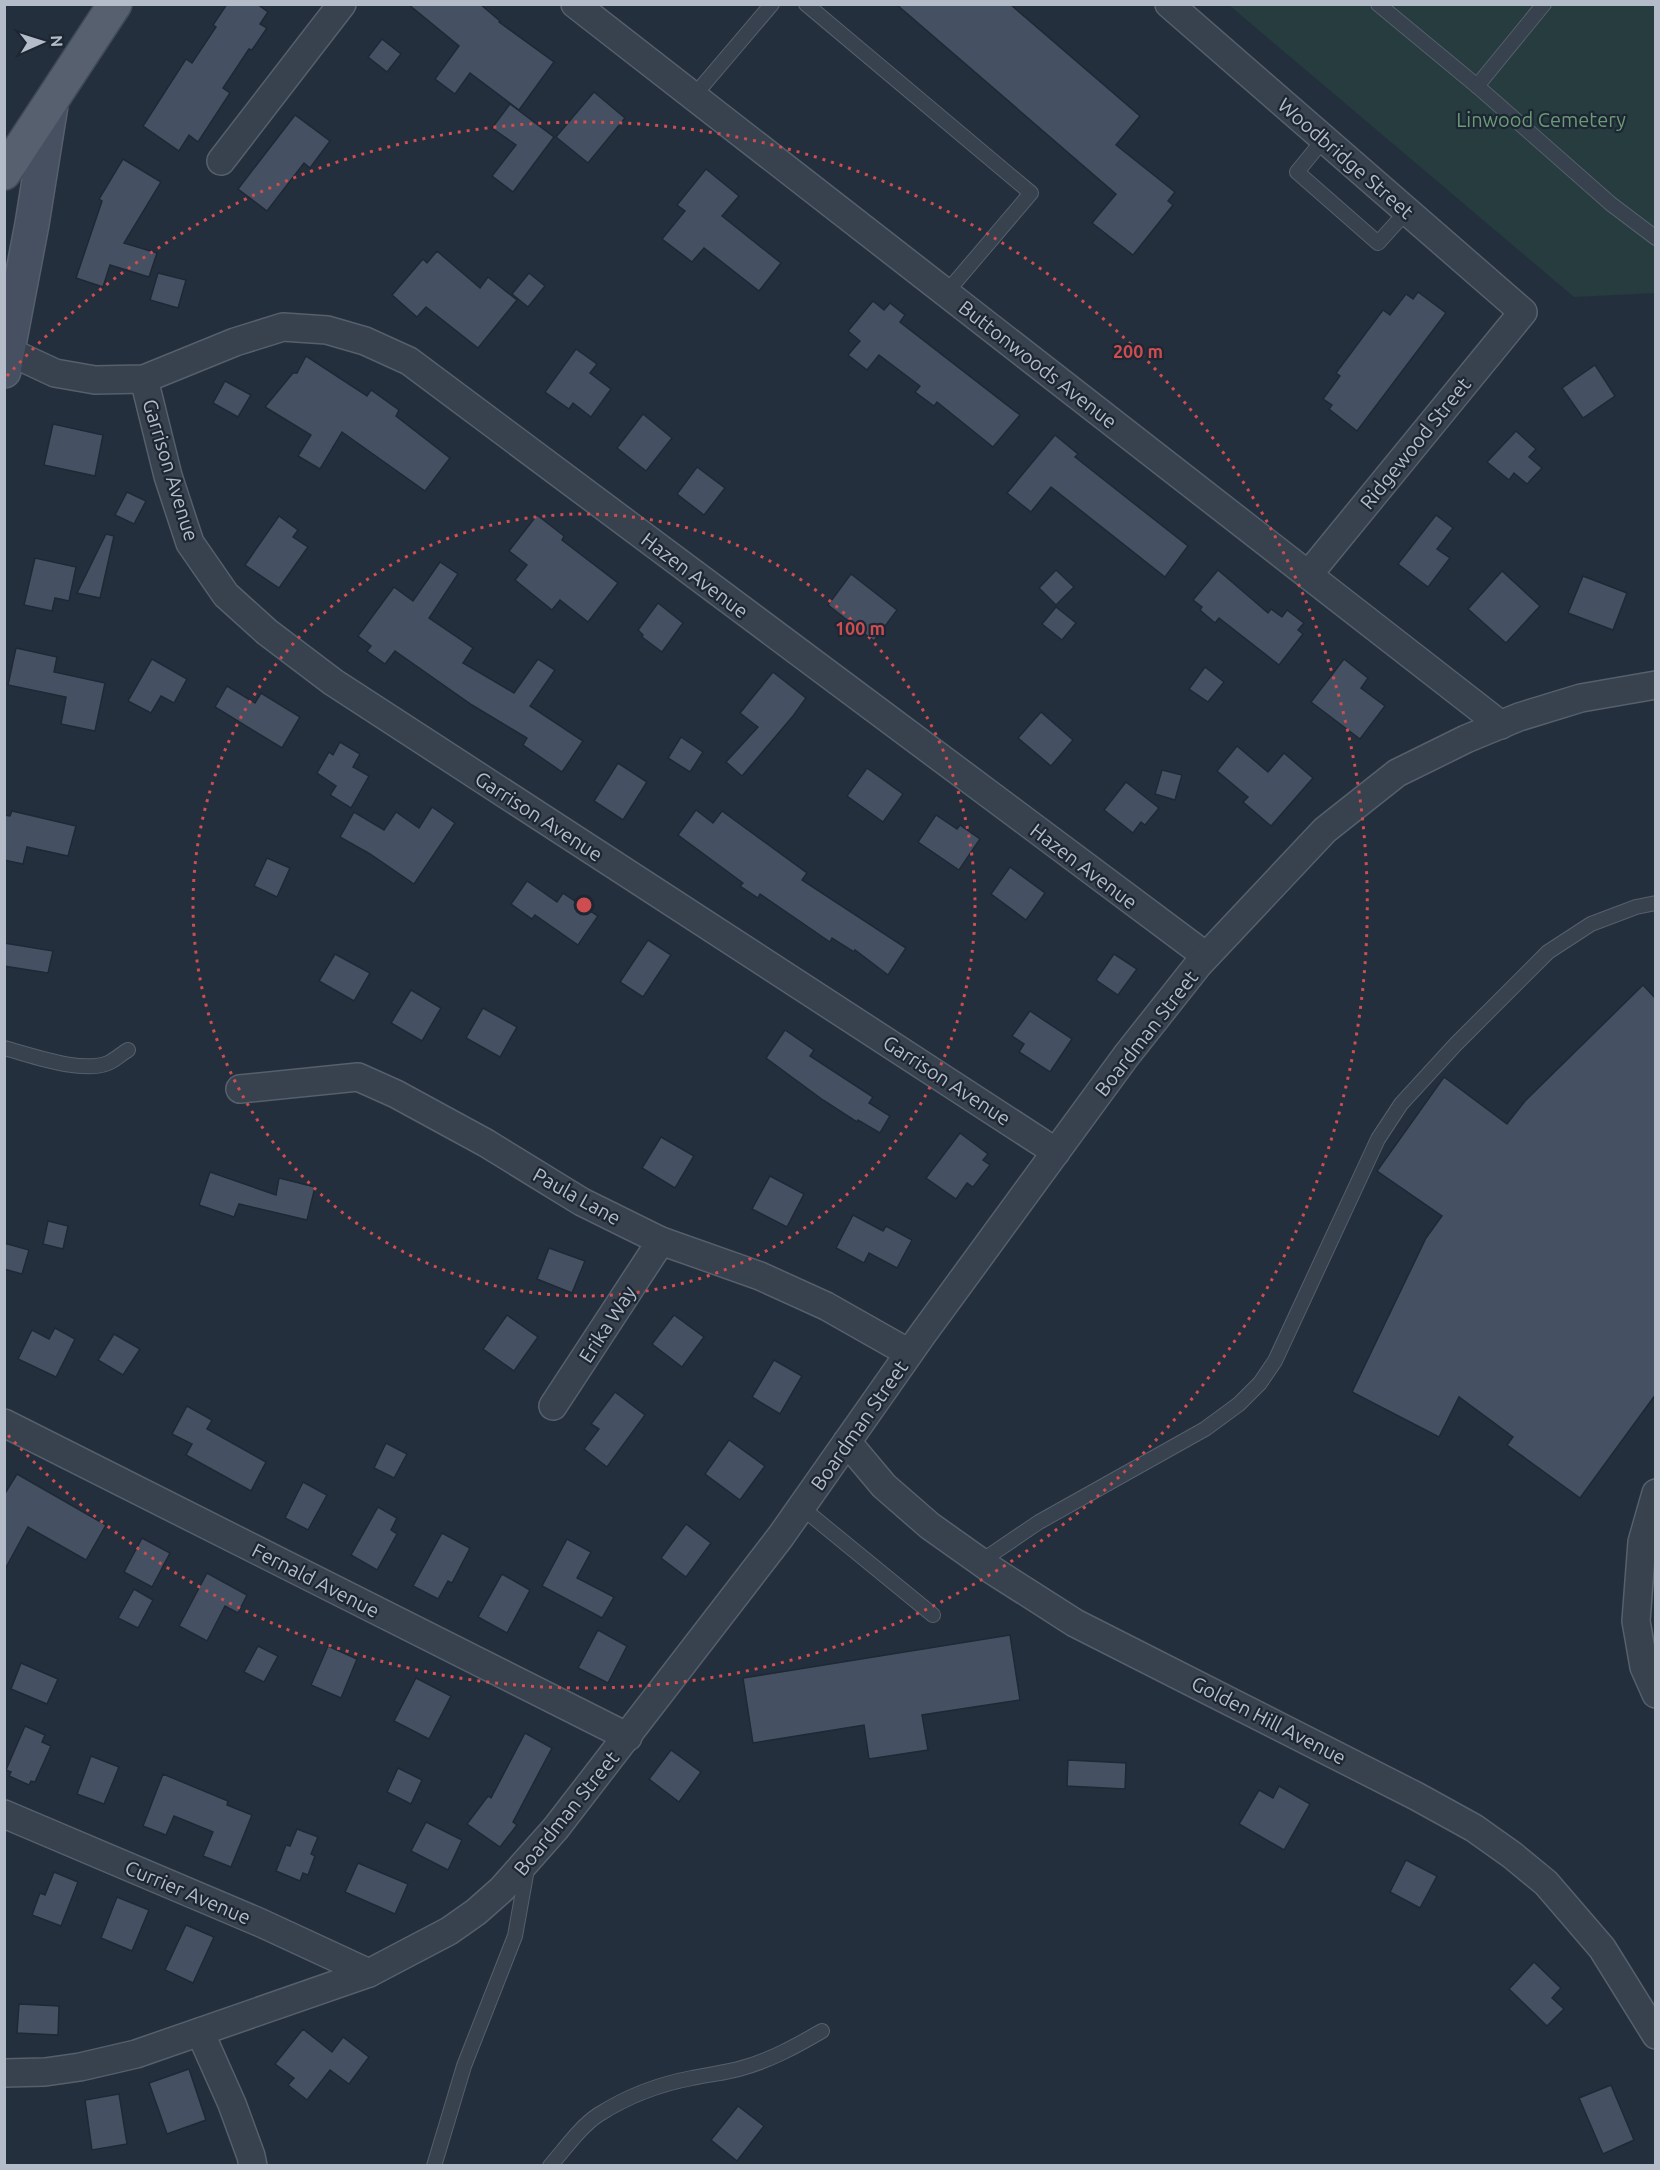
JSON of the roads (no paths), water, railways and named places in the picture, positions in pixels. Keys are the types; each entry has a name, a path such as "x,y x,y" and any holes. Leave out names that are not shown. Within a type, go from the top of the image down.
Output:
{"main road":[{"path":"4,173 116,4"},
{"path":"6,361 32,224 51,105"}],"street":[{"path":"221,161 342,4"},
{"name":"Buttonwoods Avenue","path":"575,4 1501,724"},
{"name":"Woodbridge Street","path":"1169,4 1522,312"},
{"name":"Ridgewood Street","path":"1308,574 1522,312"},
{"name":"Hazen Avenue","path":"144,379 235,342 283,327 327,330 365,341 409,361 1206,956"},
{"path":"6,361 95,380 144,379"},
{"name":"Garrison Avenue","path":"144,379 168,476 190,543 226,595 267,632 333,682 1056,1152"},
{"name":"Boardman Street","path":"4,2073 45,2072 80,2067 136,2054 369,1973 450,1931 476,1912 528,1861 628,1737 801,1508 909,1353 1126,1056 1206,956 1325,830 1397,773 1446,748 1519,717 1581,698 1656,685"},
{"name":"Paula Lane","path":"240,1089 358,1077 396,1094 486,1143 582,1202 661,1241 760,1276 798,1293 826,1306 909,1353"},
{"name":"Erika Way","path":"554,1406 661,1241"},
{"name":"Fernald Avenue","path":"4,1423 628,1737"},
{"name":"Golden Hill Avenue","path":"847,1442 884,1486 930,1526 980,1562 1075,1623 1336,1754 1474,1828 1546,1883 1602,1948 1656,2035"},
{"path":"1656,1493 1642,1542 1636,1622 1644,1666 1656,1694"},
{"name":"Currier Avenue","path":"4,1814 261,1923 369,1973"},
{"path":"200,2032 232,2104 253,2166"}],"lane":[{"path":"693,97 772,4"},
{"path":"806,4 1030,193 946,293"},
{"path":"1378,4 1477,86 1611,204 1656,238"},
{"path":"1477,86 1544,4"},
{"path":"1324,139 1297,172 1378,243 1407,212"},
{"path":"980,1562 1039,1522 1204,1429 1239,1404 1260,1383 1275,1361 1378,1138 1401,1104 1456,1044 1548,952 1591,924 1636,907 1656,903"},
{"path":"4,1048 55,1062 83,1066 106,1064 128,1050"},
{"path":"801,1508 933,1615"},
{"path":"434,2166 464,2066 515,1936 528,1861"},
{"path":"550,2166 596,2117 636,2095 673,2082 762,2062 822,2031"}],"park label":[{"name":"Linwood Cemetery","path":"1541,119"}]}
